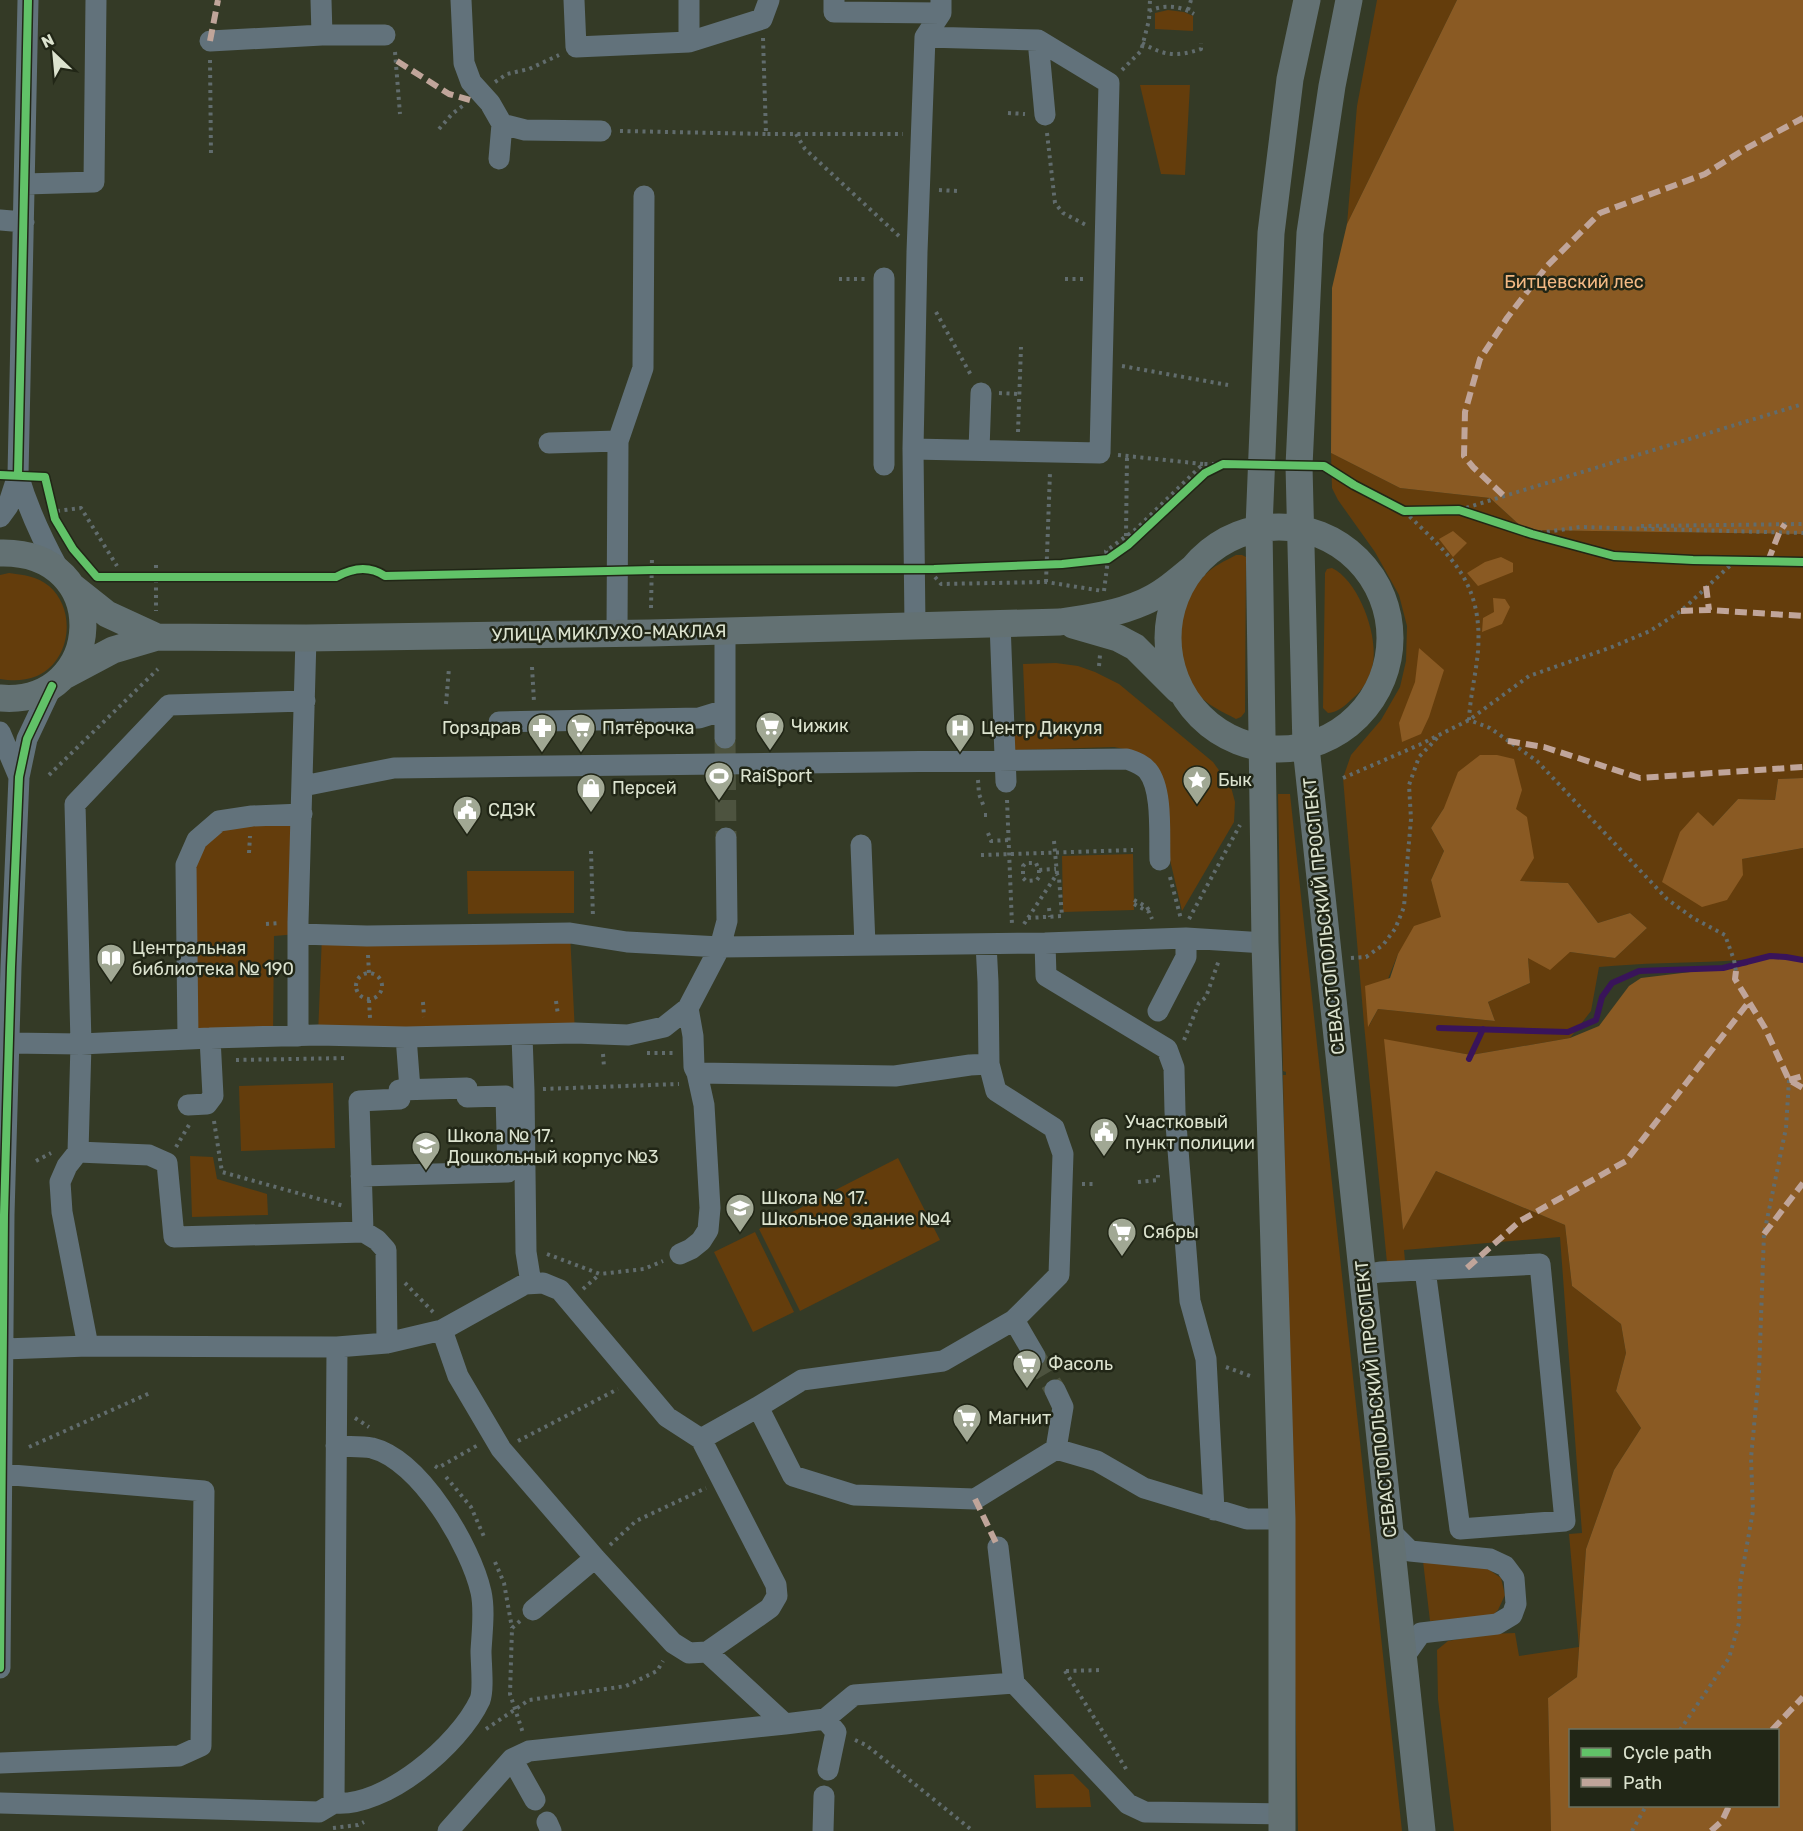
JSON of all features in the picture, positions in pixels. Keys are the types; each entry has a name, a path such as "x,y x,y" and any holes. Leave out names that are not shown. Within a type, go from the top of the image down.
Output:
{"main road":[{"path":"1282,1823 1282,1519 1265,942 1259,527 1271,234 1290,79 1307,0"},
{"name":"СЕВАСТОПОЛЬСКИЙ ПРОСПЕКТ","path":"1349,0 1332,86 1310,233 1299,466 1306,747 1422,1831"},
{"path":"1194,567 1180,589 1172,611 1170,636 1172,660 1180,682 1193,706 1212,726 1235,740 1261,748 1284,750 1306,747 1333,738 1356,722 1375,701 1385,678 1389,655 1387,630 1372,586 1361,570 1343,549 1325,535 1301,526"},
{"name":"УЛИЦА МИКЛУХО-МАКЛАЯ","path":"0,553 21,553 41,559 107,614 157,624 306,638 725,631 1060,622 1102,616 1144,602 1168,588 1234,535 1259,527 1301,526"},
{"path":"58,681 78,656 84,633 82,609 66,579"},
{"name":"УЛИЦА МИКЛУХО-МАКЛАЯ","path":"1060,622 1101,632 1135,647 1193,706"},
{"name":"УЛИЦА МИКЛУХО-МАКЛАЯ","path":"0,698 14,699 34,695 157,624"}],"street":[{"path":"0,517 8,506 18,475 28,0"},
{"path":"25,184 94,182 96,0"},
{"path":"321,0 322,35"},
{"path":"461,0 464,63 471,82 490,103 502,124 499,159"},
{"path":"574,0 576,47 689,42 766,10"},
{"path":"689,0 689,42"},
{"path":"834,0 834,12 941,6 925,38 913,449 924,568 915,626"},
{"path":"210,41 322,35 385,35"},
{"path":"913,449 1100,453 1103,363 1109,83 1038,40 925,38"},
{"path":"1038,40 1045,115"},
{"path":"502,124 525,130 601,131"},
{"path":"617,633 618,441 643,368 644,196"},
{"path":"0,220 24,222"},
{"path":"884,278 884,465"},
{"path":"979,450 981,393"},
{"path":"549,443 618,441"},
{"path":"18,475 26,503 40,535 66,579"},
{"path":"1000,623 1006,782"},
{"path":"725,631 725,738"},
{"path":"298,1036 298,934 306,638"},
{"path":"0,1668 2,1215 10,1043 5,967 19,777 27,739 58,681"},
{"path":"88,1346 62,1212 60,1182 67,1166 78,1152 81,1044 75,804 168,705 305,701"},
{"path":"499,722 699,718 724,710"},
{"path":"0,732 19,777"},
{"path":"303,786 394,768 1127,759 1146,769 1154,780 1157,792 1160,860"},
{"path":"188,1039 186,865 197,840 219,821 252,816 302,814"},
{"path":"10,1043 81,1044 298,1036 522,1036 575,1033 628,1035 664,1027 688,1008 720,946 727,921 726,838"},
{"path":"861,845 865,945"},
{"path":"298,934 368,936 570,933 627,942 720,946 986,944 1012,937 1045,943 1181,931 1226,940 1265,942"},
{"path":"1158,1011 1186,957 1181,931"},
{"path":"1045,943 1046,976 1167,1049 1174,1068 1175,1112 1190,1301 1206,1359 1214,1510"},
{"path":"701,1439 802,1380 943,1361 1014,1320 1059,1275 1063,1154 1054,1128 996,1091 989,1064 995,983 986,944"},
{"path":"680,1254 701,1241 708,1230 710,1208 704,1106 694,1067 693,1036 688,1008"},
{"path":"522,1036 526,1248 531,1283"},
{"path":"406,1037 410,1089"},
{"path":"199,1105 213,1096 210,1038"},
{"path":"698,1078 895,1076 989,1064"},
{"path":"361,1176 508,1172 506,1096 467,1098 467,1088 410,1089 399,1090 400,1100 359,1101 362,1221 386,1250 387,1343"},
{"path":"78,1152 149,1155 167,1163 174,1237 362,1221"},
{"path":"1363,1275 1425,1270 1540,1264 1565,1521 1460,1529 1425,1270"},
{"path":"3,1358 88,1346 337,1347 387,1343 442,1330 525,1284 543,1283 560,1290 667,1417 701,1439 776,1585 777,1596 770,1608 707,1652 689,1653 673,1643 595,1558 497,1443 458,1376 442,1330"},
{"path":"1014,1320 1035,1356"},
{"path":"334,1803 337,1347"},
{"path":"1055,1390 1063,1407 1056,1449"},
{"path":"758,1407 793,1476 854,1495 975,1499 1056,1449 1096,1461 1144,1488 1214,1510 1247,1519 1282,1519"},
{"path":"0,1803 319,1812 334,1803 347,1804 375,1796 412,1776 460,1731 481,1698 482,1594 471,1560 454,1527 418,1481 398,1461 372,1448 336,1446"},
{"path":"0,1763 179,1756 201,1746 204,1491 1,1474"},
{"path":"1391,1532 1410,1551 1490,1559 1505,1566 1514,1578 1516,1604 1512,1615 1497,1624 1421,1633 1404,1657"},
{"path":"998,1547 1014,1683 1128,1804 1145,1812 1282,1823"},
{"path":"533,1610 595,1558"},
{"path":"707,1652 785,1724"},
{"path":"828,1770 831,1726 854,1695 1014,1683"},
{"path":"448,1831 520,1755 785,1724 831,1726"},
{"path":"520,1755 535,1800"},
{"path":"823,1831 824,1796"}],"path":[{"path":"1109,83 1141,51 1150,0"},
{"path":"1188,10 1191,0"},
{"path":"1149,11 1158,7 1167,7 1188,10 1194,14"},
{"path":"766,10 766,134"},
{"path":"385,35 396,53 400,114"},
{"path":"210,41 211,156"},
{"path":"1143,43 1160,52 1177,55 1201,49 1201,43"},
{"path":"439,129 452,114 507,74 529,69 576,47"},
{"path":"1045,115 1055,203 1063,213 1106,235"},
{"path":"601,131 904,134"},
{"path":"796,134 805,148 917,252"},
{"path":"935,309 981,393"},
{"path":"1017,450 1021,347"},
{"path":"1103,363 1227,385"},
{"path":"1459,510 1803,404"},
{"path":"1046,582 1051,564 1051,451"},
{"path":"1100,453 1223,464"},
{"path":"1126,536 1127,456"},
{"path":"1103,600 1108,559 1106,551 1126,536 1203,464"},
{"path":"1097,560 1108,559 1128,545 1205,473 1223,464"},
{"path":"55,513 81,508 117,566"},
{"path":"1404,511 1458,566 1470,588 1477,610 1478,651 1469,720"},
{"path":"1533,534 1580,527 1803,524"},
{"path":"1580,527 1803,533"},
{"path":"651,608 652,557"},
{"path":"1343,778 1469,720 1529,676 1650,631 1681,611 1735,561"},
{"path":"1035,565 1051,564"},
{"path":"156,565 157,624"},
{"path":"924,568 941,584 1046,582 1104,591"},
{"path":"618,571 664,570"},
{"path":"144,577 168,577"},
{"path":"532,667 534,699"},
{"path":"446,704 449,668"},
{"path":"49,775 158,669"},
{"path":"1469,720 1490,728 1537,761 1667,899 1694,918 1725,935 1736,971"},
{"path":"1351,958 1366,957 1383,945 1395,929 1404,907 1411,819 1408,785 1419,758 1440,735"},
{"path":"1006,782 1012,937"},
{"path":"1181,931 1242,821"},
{"path":"988,833 991,841 1008,840"},
{"path":"1028,918 1062,916 1054,841"},
{"path":"981,855 1133,850"},
{"path":"591,851 593,925"},
{"path":"1036,862 1039,870 1037,880 1026,881 1023,878 1023,866 1026,863 1036,862"},
{"path":"1039,870 1056,872"},
{"path":"1012,937 1020,930 1056,872"},
{"path":"1134,902 1149,912 1155,928"},
{"path":"1049,909 1050,916"},
{"path":"1188,1032 1199,1003 1206,997 1226,940"},
{"path":"369,973 378,976 383,986 379,996 369,1000 360,996 355,987 359,977 369,973"},
{"path":"556,1001 557,1012"},
{"path":"603,1053 604,1067"},
{"path":"524,1091 698,1078"},
{"path":"1681,1729 1729,1658 1739,1623 1740,1584 1753,1511 1751,1458 1759,1373 1764,1234 1786,1128 1788,1080"},
{"path":"167,1163 199,1105 214,1118 222,1172 362,1221"},
{"path":"1138,1182 1158,1180"},
{"path":"526,1248 600,1274 644,1269 680,1254"},
{"path":"386,1263 436,1314 442,1330"},
{"path":"586,1287 600,1274"},
{"path":"1206,1359 1253,1377"},
{"path":"428,1462 438,1468 635,1380"},
{"path":"29,1447 150,1394"},
{"path":"336,1407 377,1431"},
{"path":"595,1558 636,1521 723,1480"},
{"path":"520,1755 516,1709 510,1694 512,1628 533,1610"},
{"path":"477,1736 530,1700 626,1686 657,1671 673,1643"},
{"path":"1103,1670 1065,1671 1129,1775"},
{"path":"831,1726 866,1745 973,1831"},
{"path":"1632,1831 1645,1807"},
{"path":"328,1829 358,1825 368,1820"}],"shaded area":[{"path":"1377,0 1457,0 1347,224 1357,106"},
{"path":"1168,10 1193,16 1193,31 1155,29 1155,13"},
{"path":"1140,85 1190,85 1185,175 1161,174"},
{"path":"1331,453 1400,488 1490,498 1525,530 1803,534 1803,778 1778,779 1775,800 1738,799 1712,827 1742,859 1803,848 1803,960 1773,957 1599,967 1591,1011 1570,1038 1471,1055 1385,1040 1403,1229 1436,1171 1565,1225 1572,1286 1621,1324 1626,1353 1616,1391 1641,1428 1614,1470 1586,1549 1577,1677 1548,1698 1551,1831 1454,1831 1438,1699 1437,1650 1448,1641 1489,1634 1515,1633 1519,1656 1579,1647 1569,1534 1582,1533 1560,1237 1404,1250 1405,1261 1387,1263 1343,778 1351,755 1381,720 1400,687 1406,661 1407,626 1399,595 1375,552 1332,488","holes":["1444,808 1520,881 1568,883 1598,923 1630,913 1647,928 1615,958 1570,952 1528,958 1530,983 1488,1002 1495,1021 1378,1009 1369,1026 1398,954 1442,917 1431,880 1444,851 1431,828"]},
{"path":"1236,555 1246,557 1245,712 1236,719 1202,698 1189,681 1184,666 1180,633 1188,601 1195,587 1212,569"},
{"path":"1332,568 1342,575 1358,596 1369,624 1374,651 1372,668 1363,688 1344,706 1328,713 1323,708 1325,573 1327,569"},
{"path":"9,573 35,578 49,586 58,596 64,608 66,621 63,647 57,659 37,676 23,680 0,679 0,575"},
{"path":"1056,663 1078,666 1119,684 1213,762 1231,787 1235,802 1234,822 1182,911 1170,860 1167,802 1129,750 1114,747 1012,750 1011,735 1026,734 1023,664"},
{"path":"1278,794 1290,794 1402,1831 1298,1831 1283,1075 1286,1075 1286,1072 1283,1071"},
{"path":"302,814 298,934 274,936 273,1036 188,1039 197,840 219,821"},
{"path":"1133,854 1134,910 1063,912 1062,856"},
{"path":"467,871 574,871 574,913 468,914"},
{"path":"570,933 575,1033 318,1035 322,935"},
{"path":"333,1083 335,1148 241,1151 239,1086"},
{"path":"190,1156 213,1157 217,1179 267,1194 268,1215 192,1217"},
{"path":"898,1158 940,1240 800,1311 759,1229"},
{"path":"755,1232 794,1312 753,1332 714,1252"},
{"path":"1423,1561 1485,1567 1501,1578 1505,1595 1498,1610 1490,1618 1430,1621"},
{"path":"1073,1774 1089,1790 1091,1807 1036,1808 1034,1775"}],"green space":[{"name":"Битцевский лес","path":"1457,0 1803,0 1803,534 1525,530 1490,498 1400,488 1331,453 1332,288 1347,224"},
{"path":"1453,531 1467,543 1453,557 1439,539"},
{"path":"1501,557 1513,563 1513,572 1478,586 1467,573 1485,562"},
{"path":"1493,598 1505,599 1510,607 1502,624 1482,632 1483,618 1494,612"},
{"path":"1419,648 1444,670 1421,734 1402,742 1399,723 1415,682"},
{"path":"1480,755 1497,755 1514,759 1522,790 1516,809 1527,817 1534,858 1520,881 1568,883 1598,923 1630,913 1647,928 1615,958 1570,952 1550,970 1528,958 1530,983 1488,1002 1495,1021 1378,1009 1368,1027 1365,986 1390,978 1398,954 1414,926 1441,917 1431,880 1444,851 1431,828 1444,808 1458,772"},
{"path":"1803,778 1803,848 1742,859 1743,875 1727,900 1702,907 1662,882 1680,832 1698,812 1713,826 1738,799 1775,800 1778,779"},
{"path":"1770,956 1803,960 1803,1831 1551,1831 1548,1698 1577,1677 1586,1549 1614,1470 1641,1428 1616,1391 1626,1353 1621,1324 1572,1286 1565,1225 1436,1171 1403,1230 1384,1039 1471,1055 1570,1038 1599,1026 1629,986 1641,978 1748,965 1748,959"}],"waterway":[{"path":"1439,1028 1568,1032 1596,1020 1602,997 1612,983 1639,971 1723,968 1770,956 1803,960"},
{"path":"1469,1059 1483,1029"}],"tunnel":[{"path":"725,738 726,838"},
{"path":"1035,1356 1055,1390"}],"marked path":[{"path":"210,41 218,0"},
{"path":"397,61 449,94 470,100"},
{"path":"1503,495 1464,456 1465,412 1480,359 1507,318 1547,266 1600,213 1705,174 1745,149 1803,118"},
{"path":"1768,561 1785,524"},
{"path":"1706,586 1709,610"},
{"path":"1681,611 1709,610 1803,616"},
{"path":"1508,741 1544,747 1640,778 1803,767"},
{"path":"1736,971 1735,979 1765,1028 1789,1080 1803,1088"},
{"path":"1467,1268 1520,1221 1626,1161 1748,1003"},
{"path":"1789,1080 1803,1076"},
{"path":"1764,1234 1803,1183"},
{"path":"975,1499 998,1547"},
{"path":"1773,1729 1803,1697"},
{"path":"1711,1831 1722,1821 1729,1807"}],"cycle path":[{"path":"18,475 28,0"},
{"path":"0,475 45,477 55,519 73,549 97,577 336,577 360,569 373,570 385,576 652,570 934,569 1062,564 1108,559 1128,545 1205,473 1223,464 1324,466 1354,485 1404,511 1459,510 1532,534 1614,556 1803,562"},
{"path":"0,1668 4,1215 19,777 27,739 52,686"}],"place":[{"name":"Чижик","path":"770,752"},
{"name":"Горздрав","path":"542,754"},
{"name":"Пятёрочка","path":"581,754"},
{"name":"Центр Дикуля","path":"960,754"},
{"name":"RaiSport","path":"719,802"},
{"name":"Бык","path":"1197,806"},
{"name":"Персей","path":"591,814"},
{"name":"СДЭК","path":"467,836"},
{"name":"Центральная библиотека № 190","path":"111,984"},
{"name":"Участковый пункт полиции","path":"1104,1158"},
{"name":"Школа № 17. Дошкольный корпус №3","path":"426,1172"},
{"name":"Школа № 17. Школьное здание №4","path":"740,1234"},
{"name":"Сябры","path":"1122,1258"},
{"name":"Фасоль","path":"1027,1390"},
{"name":"Магнит","path":"967,1444"}]}
